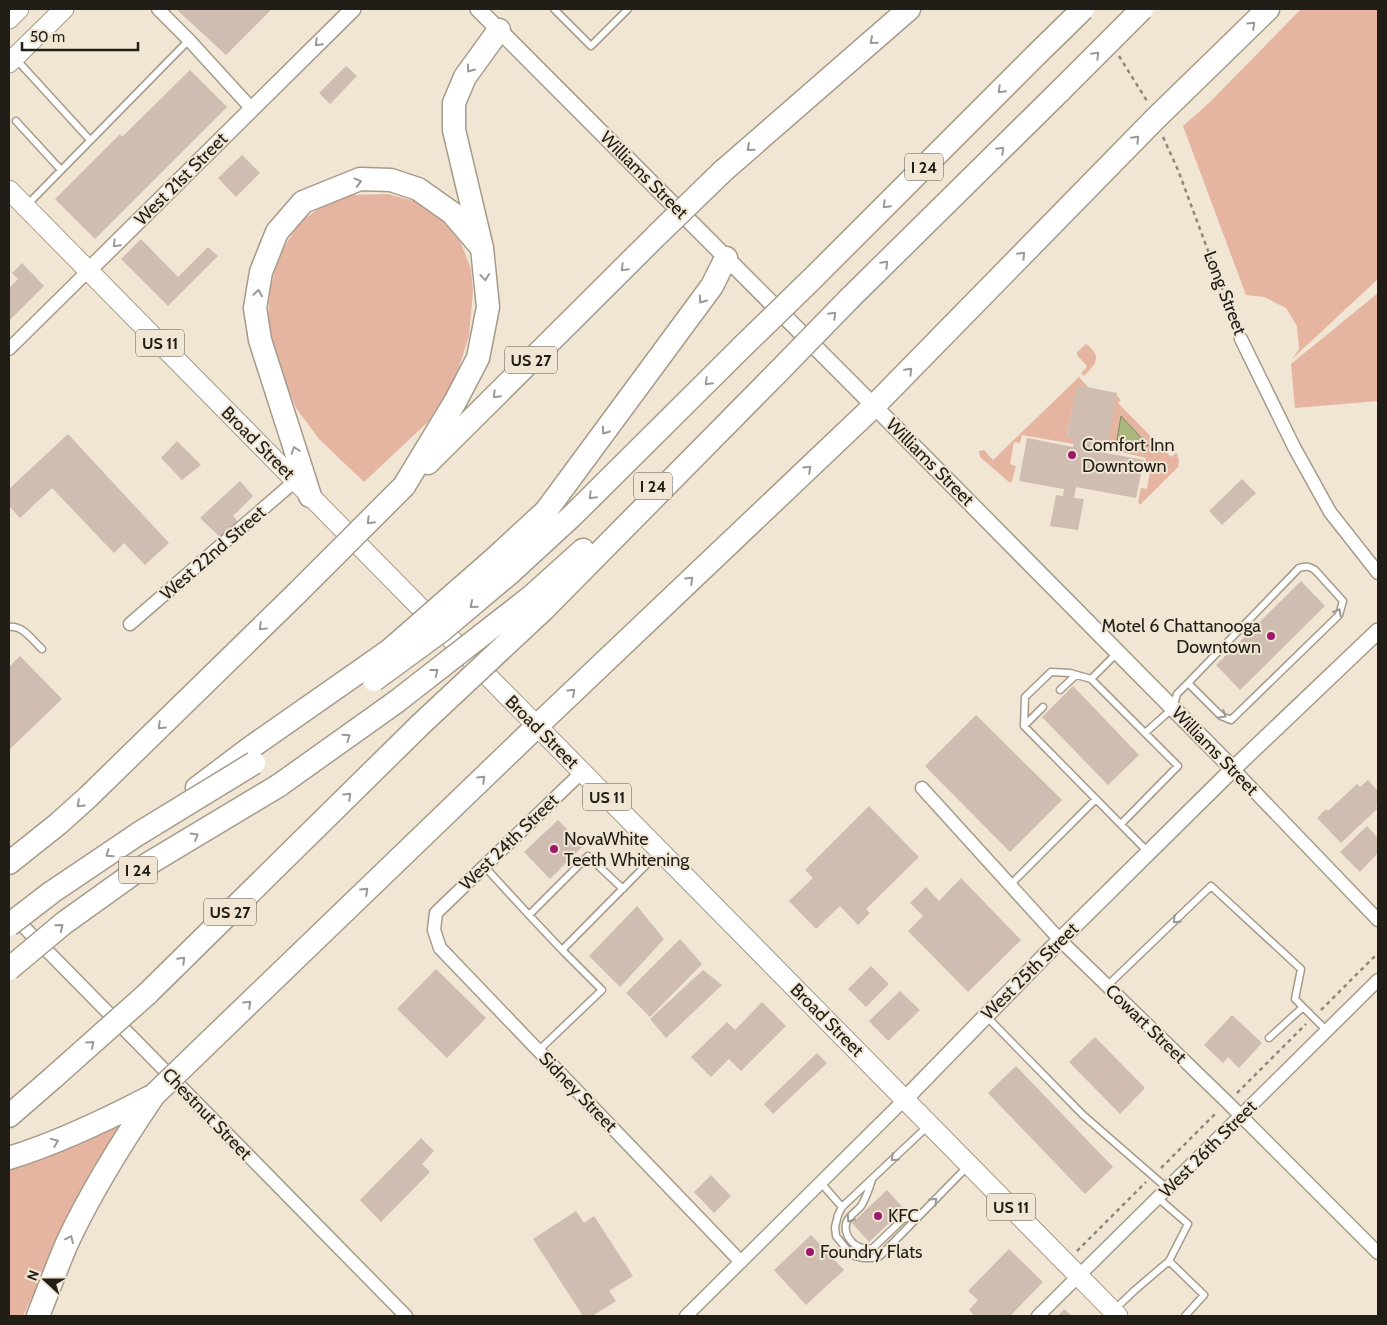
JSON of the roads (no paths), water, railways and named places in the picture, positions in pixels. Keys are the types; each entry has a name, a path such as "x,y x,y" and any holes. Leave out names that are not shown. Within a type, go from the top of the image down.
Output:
{"highway":[{"name":"US 27","path":"9,863 58,824 196,692 723,171 909,9"},
{"name":"I 24","path":"9,925 52,892 368,675 441,631 502,566 573,515 1083,9"},
{"name":"I 24","path":"775,375 850,298 1142,9"},
{"path":"38,1316 64,1250 87,1204 107,1166 154,1095 537,726 874,406 1155,119 1268,9"},
{"path":"404,486 455,402 478,358 488,307 482,248 454,130 454,104 465,77 499,30"},
{"path":"303,488 260,340 255,308 261,272 277,232 303,202 360,179 391,180 418,189 452,213 482,248"},
{"path":"502,566 546,511 712,286 726,258"},
{"name":"US 27","path":"9,1116 147,994 420,725 538,603 775,375"},
{"name":"I 24","path":"9,969 64,923 138,870 278,786 538,603"},
{"path":"9,1158 80,1132 154,1095"}],"main road":[{"path":"9,19 19,9"},
{"path":"12,60 64,9"},
{"name":"Broad Street","path":"17,200 1115,1313"}],"street":[{"path":"158,9 252,109"},
{"name":"West 21st Street","path":"9,349 353,9"},
{"name":"Williams Street","path":"478,9 1118,652 1378,920"},
{"name":"Long Street","path":"1241,339 1294,447 1330,512 1378,573"},
{"name":"West 22nd Street","path":"130,624 303,488"},
{"name":"West 25th Street","path":"686,1316 905,1099 1148,852 1378,631"},
{"name":"West 24th Street","path":"436,913 582,772"},
{"name":"Cowart Street","path":"922,788 1060,940 1241,1116 1378,1253"},
{"name":"Chestnut Street","path":"9,911 406,1316"},
{"name":"Sidney Street","path":"436,913 434,930 440,948 741,1262"},
{"name":"West 26th Street","path":"1038,1316 1378,980"}],"lane":[{"path":"554,9 590,46 626,9"},
{"path":"17,200 61,170 189,40"},
{"path":"12,60 90,140"},
{"path":"16,121 61,170"},
{"path":"1145,733 1172,708 1177,694 1299,568 1310,566 1343,601 1339,615 1231,720 1221,716 1188,683"},
{"path":"9,626 15,626 25,632 42,649"},
{"path":"1091,679 1118,652"},
{"path":"1120,824 1178,766 1091,679 1076,674 1051,672 1025,697 1024,726 1120,824 1148,852"},
{"path":"1060,690 1076,674"},
{"path":"1024,726 1043,707"},
{"path":"1010,886 1096,799"},
{"path":"562,950 660,851"},
{"path":"529,915 588,856 623,889"},
{"path":"484,866 602,990 538,1051"},
{"path":"1107,986 1211,886 1301,970 1295,999 1327,1031"},
{"path":"1269,1038 1303,1007"},
{"path":"986,1016 1083,1115 1168,1189"},
{"path":"930,1125 842,1206 835,1227 836,1236 848,1251 855,1256 864,1258 880,1256 969,1164"},
{"path":"874,1177 861,1205 848,1218 845,1226 851,1241 863,1248 873,1248 903,1219 919,1215"},
{"path":"821,1183 842,1206"},
{"path":"1115,1313 1134,1290 1169,1261 1188,1224 1158,1198"},
{"path":"1169,1261 1204,1295 1185,1316"}],"place":[{"name":"Comfort Inn Downtown","path":"1072,455"},
{"name":"Motel 6 Chattanooga Downtown","path":"1271,636"},
{"name":"NovaWhite Teeth Whitening","path":"554,849"},
{"name":"KFC","path":"878,1216"},
{"name":"Foundry Flats","path":"810,1252"}]}
